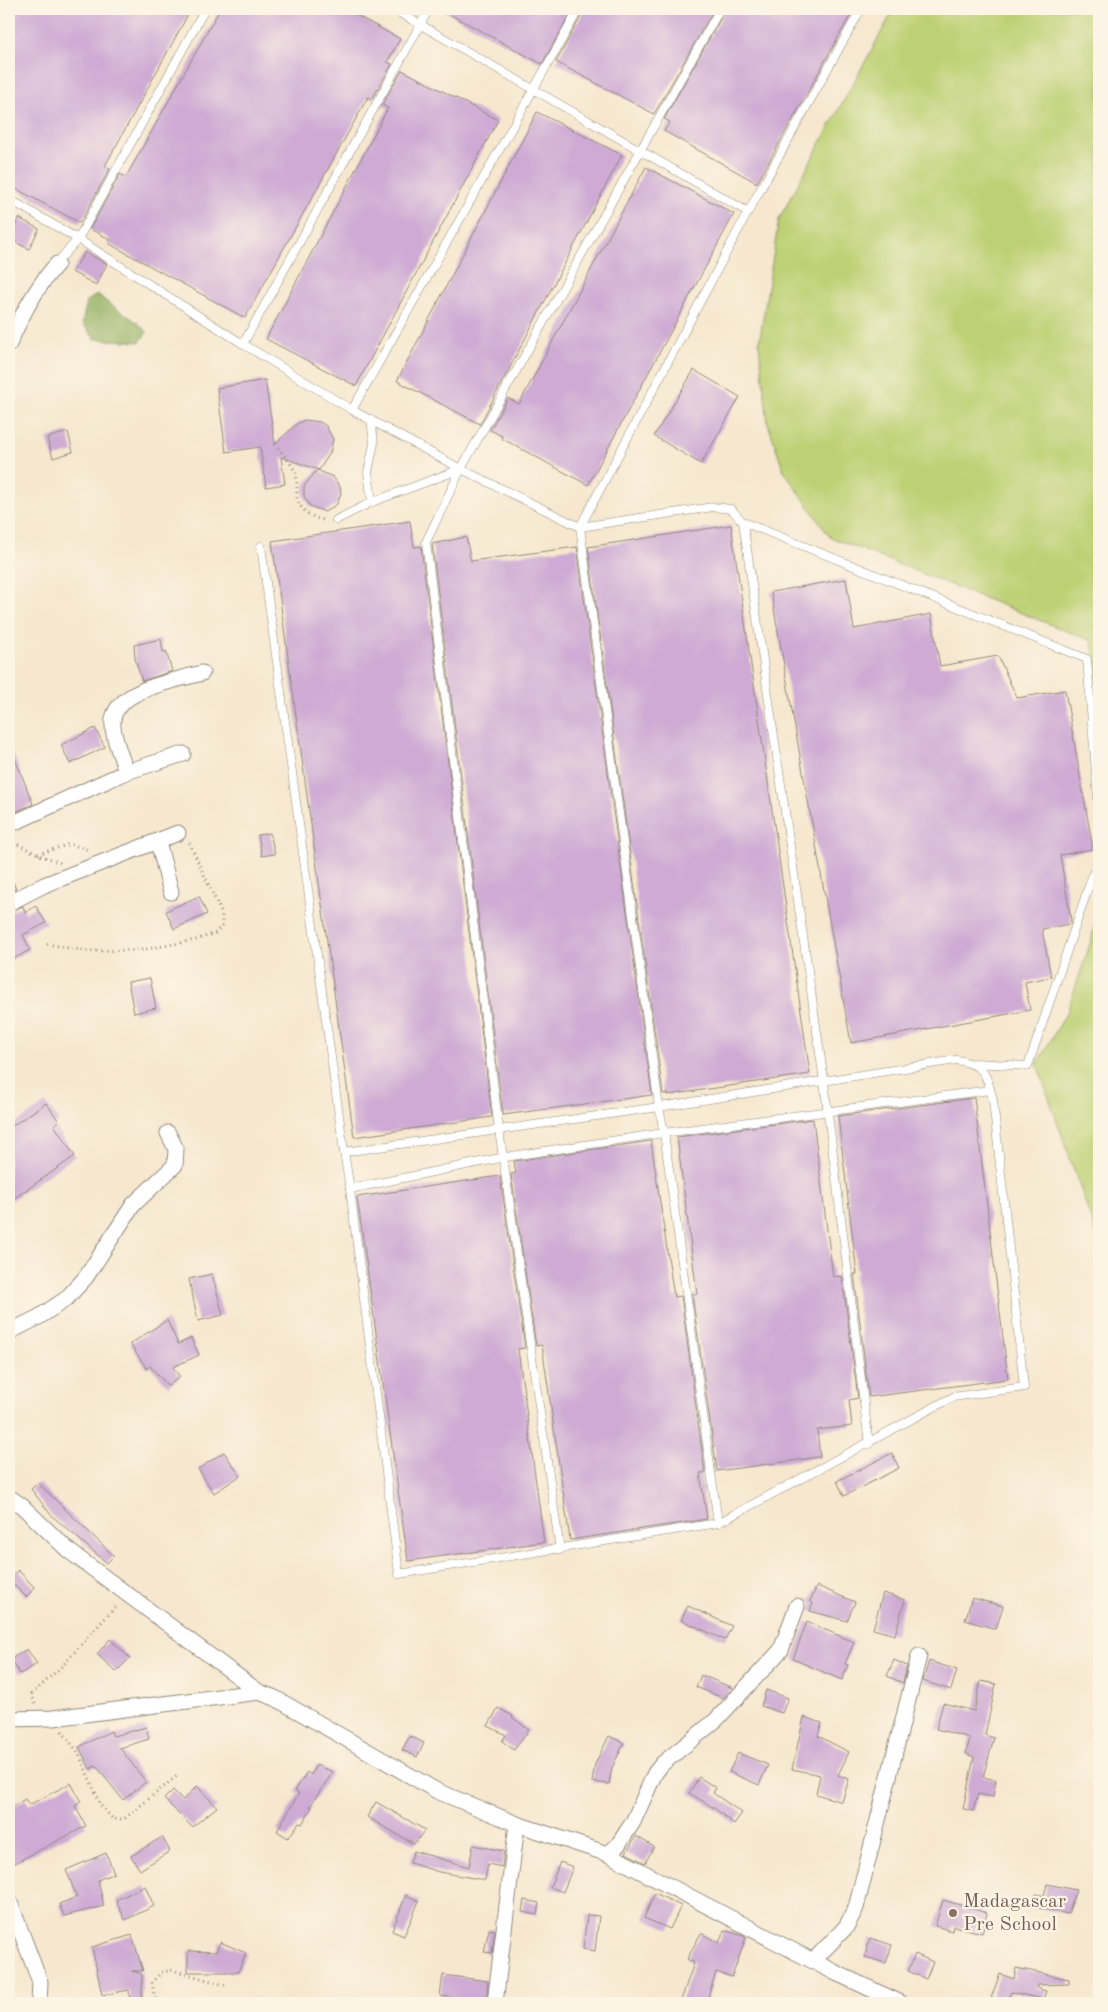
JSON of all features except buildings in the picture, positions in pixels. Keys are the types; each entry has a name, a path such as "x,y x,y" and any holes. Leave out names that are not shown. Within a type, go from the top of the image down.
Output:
{"street":[{"path":"9,344 18,322 44,278 59,261"},
{"path":"126,772 114,732 113,719 121,704 140,691 202,673"},
{"path":"9,825 126,772 183,754"},
{"path":"9,903 81,870 107,862 178,833"},
{"path":"158,842 171,892"},
{"path":"9,1332 39,1317 66,1298 86,1277 133,1205 175,1165 176,1149 168,1133"},
{"path":"9,1498 22,1506 69,1551 259,1692 275,1698 437,1791 517,1824 608,1854 813,1961 901,2003"},
{"path":"608,1854 618,1845 633,1822 655,1773 662,1764 716,1720 781,1650 797,1606"},
{"path":"813,1961 846,1927 856,1908 919,1656"},
{"path":"9,1719 54,1718 259,1692"},
{"path":"496,2003 517,1824"},
{"path":"9,1900 40,1982 39,2003"}],"lane":[{"path":"59,261 78,239 205,9"},
{"path":"393,9 748,212"},
{"path":"244,344 429,9"},
{"path":"352,410 579,9"},
{"path":"560,1550 505,1157 499,1130 426,542 462,469 720,9"},
{"path":"718,1523 580,527 748,212 861,9"},
{"path":"9,199 78,239 352,410 462,469 580,527 713,507 731,509 743,522 1087,659 1099,812"},
{"path":"370,419 374,442 368,472 372,502"},
{"path":"336,520 372,502 462,469"},
{"path":"743,522 824,1081 826,1110 869,1444"},
{"path":"261,546 350,1189 400,1574 560,1550 718,1523 869,1444 953,1397 1024,1388 990,1090 986,1076 974,1063"},
{"path":"344,1152 659,1108 956,1060 1028,1066 1099,856"},
{"path":"350,1189 505,1157 664,1132 990,1090"}],"path":[{"path":"275,444 294,468 298,481 297,499 308,514 320,520 336,520"},
{"path":"48,944 85,951 121,952 196,940 215,933 222,926 222,914 186,836 178,833"},
{"path":"9,839 37,854 81,870"},
{"path":"37,854 70,844 90,850 107,862"},
{"path":"154,2003 152,1982 162,1972 173,1970 228,1986"}],"green space":[{"path":"894,9 1099,9 1099,708 1092,641 830,537 784,471 768,424 759,344 779,219"},
{"path":"98,294 142,326 147,332 140,342 95,339 82,323 87,301"},
{"path":"1099,900 1099,1242 1037,1064 1067,1012 1092,938"}],"place":[{"name":"Madagascar Pre School","path":"953,1913"}]}
